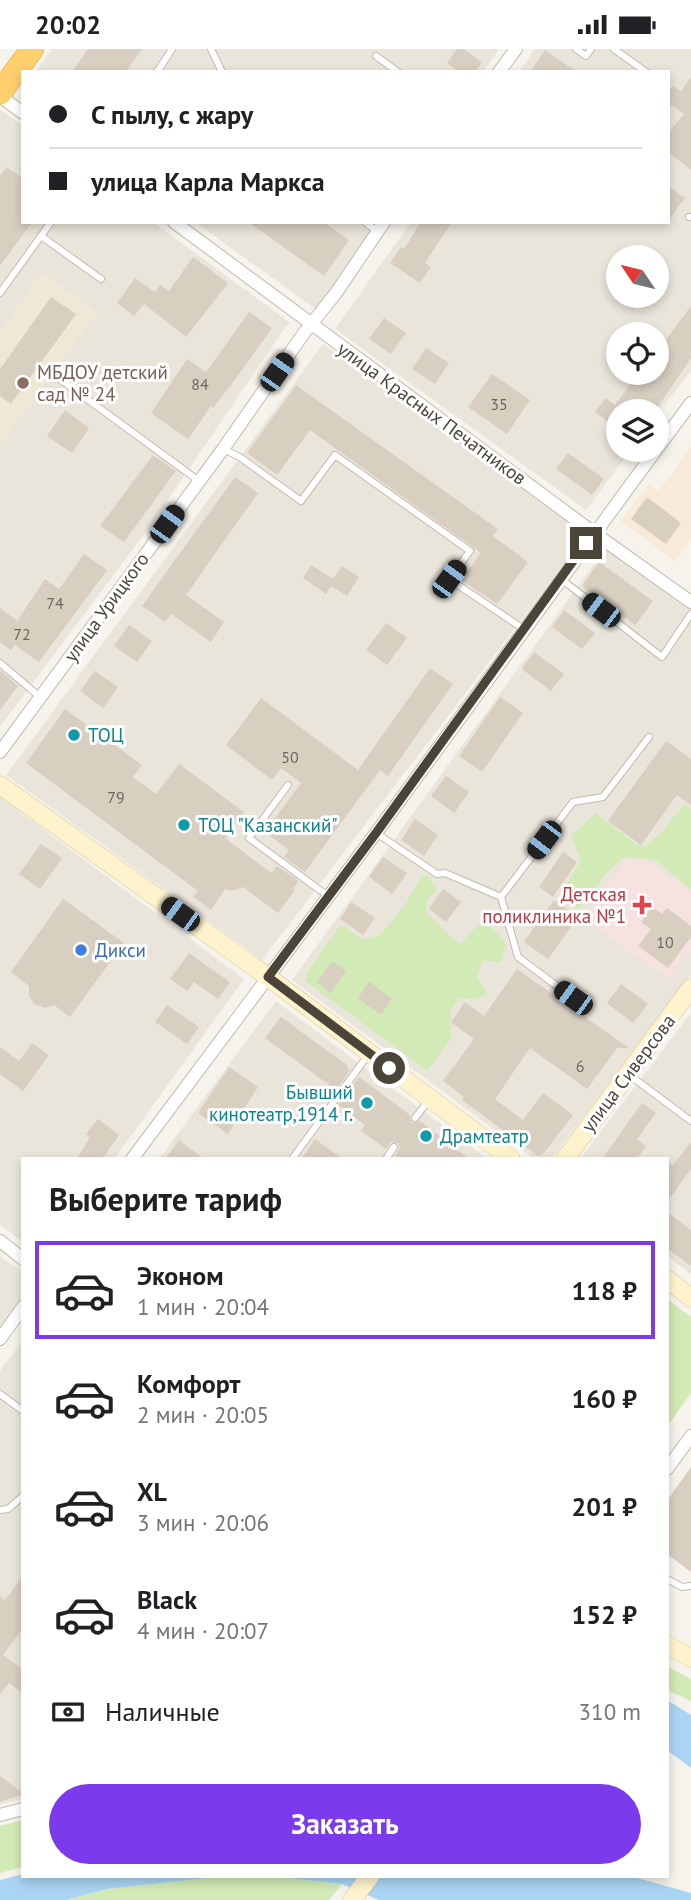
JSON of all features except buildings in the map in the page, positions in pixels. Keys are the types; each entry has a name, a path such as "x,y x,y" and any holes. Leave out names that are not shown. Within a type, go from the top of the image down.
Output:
{"highway":[{"path":"0,95 32,49"}],"main road":[{"path":"0,785 268,977 508,1157"},
{"name":"улица Сиверсова","path":"566,1157 691,988"},
{"path":"669,1281 691,1298"},
{"path":"669,1647 691,1658"},
{"path":"352,1900 368,1878"}],"street":[{"path":"500,70 516,49"},
{"path":"0,95 21,111"},
{"name":"улица Красных Печатников","path":"177,224 691,602"},
{"name":"улица Урицкого","path":"0,753 223,449 380,226"},
{"path":"669,433 691,403"},
{"path":"133,1157 376,833 647,462"},
{"path":"0,1241 21,1257"},
{"path":"0,1339 21,1310"},
{"path":"669,1466 691,1436"},
{"path":"0,1815 21,1810"}],"lane":[{"path":"158,70 172,49"},
{"path":"211,49 221,70"},
{"path":"576,49 586,56 592,49"},
{"path":"614,49 643,70"},
{"path":"376,56 395,70"},
{"path":"0,293 50,224"},
{"path":"41,236 101,279"},
{"path":"57,377 199,481"},
{"path":"223,449 241,458 301,501 335,455 470,551 449,579 525,630"},
{"path":"561,579 662,657 691,614"},
{"path":"0,663 40,697"},
{"path":"501,897 573,802 603,797 649,737"},
{"path":"288,785 249,838 328,896"},
{"path":"376,833 437,874 445,873 501,897"},
{"path":"501,897 519,957 573,998"},
{"path":"293,1157 369,1053"},
{"path":"627,1073 691,1121"},
{"path":"415,1118 430,1099"},
{"path":"387,1157 394,1147"},
{"path":"0,1394 21,1410"},
{"path":"0,1510 8,1509 21,1498"},
{"path":"669,1580 682,1587 691,1586"}],"shaded area":[{"path":"52,49 499,49 484,70 37,70"},
{"path":"535,49 691,49 691,370 669,399 606,399 606,462 622,462 586,510 335,329 410,224 670,224 670,70 520,70"},
{"path":"0,110 21,125 21,224 156,224 289,322 150,526 0,727"},
{"path":"198,224 377,224 317,310"},
{"name":"МБДОУ детский сад № 24","path":"42,272 98,313 0,445 0,331"},
{"path":"323,344 592,527 262,960 6,775"},
{"path":"691,447 691,540 675,561 621,521 649,484 659,491"},
{"path":"610,542 691,601 691,975 553,1157 532,1157 292,980"},
{"path":"0,797 244,979 116,1157 21,1157 21,1241 0,1225"},
{"name":"Детская поликлиника №1","path":"632,850 691,892 691,949 669,979 584,919"},
{"path":"276,1001 485,1157 160,1157"},
{"path":"691,1013 691,1274 669,1258 669,1157 582,1157"},
{"path":"0,1256 21,1272 21,1302 0,1329"},
{"path":"21,1343 21,1799 0,1804 0,1371"}],"green space":[{"path":"684,804 691,809 691,889 654,859 623,858 604,876 578,909 561,894 581,860 571,836 596,813 637,845 645,846 662,832"},
{"path":"422,876 428,876 437,888 427,901 426,914 455,940 460,944 478,925 492,927 506,944 501,963 483,960 477,977 487,994 474,999 459,998 450,1012 451,1039 429,1069 425,1069 305,981 308,972 338,928 343,926 363,940 380,935 405,905"},
{"path":"669,1300 691,1317 691,1393 669,1424"},
{"path":"669,1667 691,1679 691,1701 669,1691"},
{"path":"21,1821 21,1868 0,1873 0,1826"},
{"path":"208,1878 287,1878 342,1884 329,1900 65,1900 107,1889"}],"water":[{"path":"669,1701 691,1715 691,1768 669,1752"},
{"path":"21,1875 21,1878 208,1878 107,1889 65,1900 0,1900 0,1880"},
{"path":"287,1878 637,1878 691,1893 691,1900 379,1900 342,1884"}],"place":[{"name":"МБДОУ детский сад № 24","path":"23,383"},
{"name":"ТОЦ","path":"74,735"},
{"name":"ТОЦ \"Казанский\"","path":"184,825"},
{"name":"Детская поликлиника №1","path":"642,905"},
{"name":"Дикси","path":"81,950"},
{"name":"Бывший кинотеатр,1914 г.","path":"367,1103"},
{"name":"Драмтеатр","path":"426,1136"}],"route":[{"path":"389,1068 268,977 525,630 586,543"}]}
